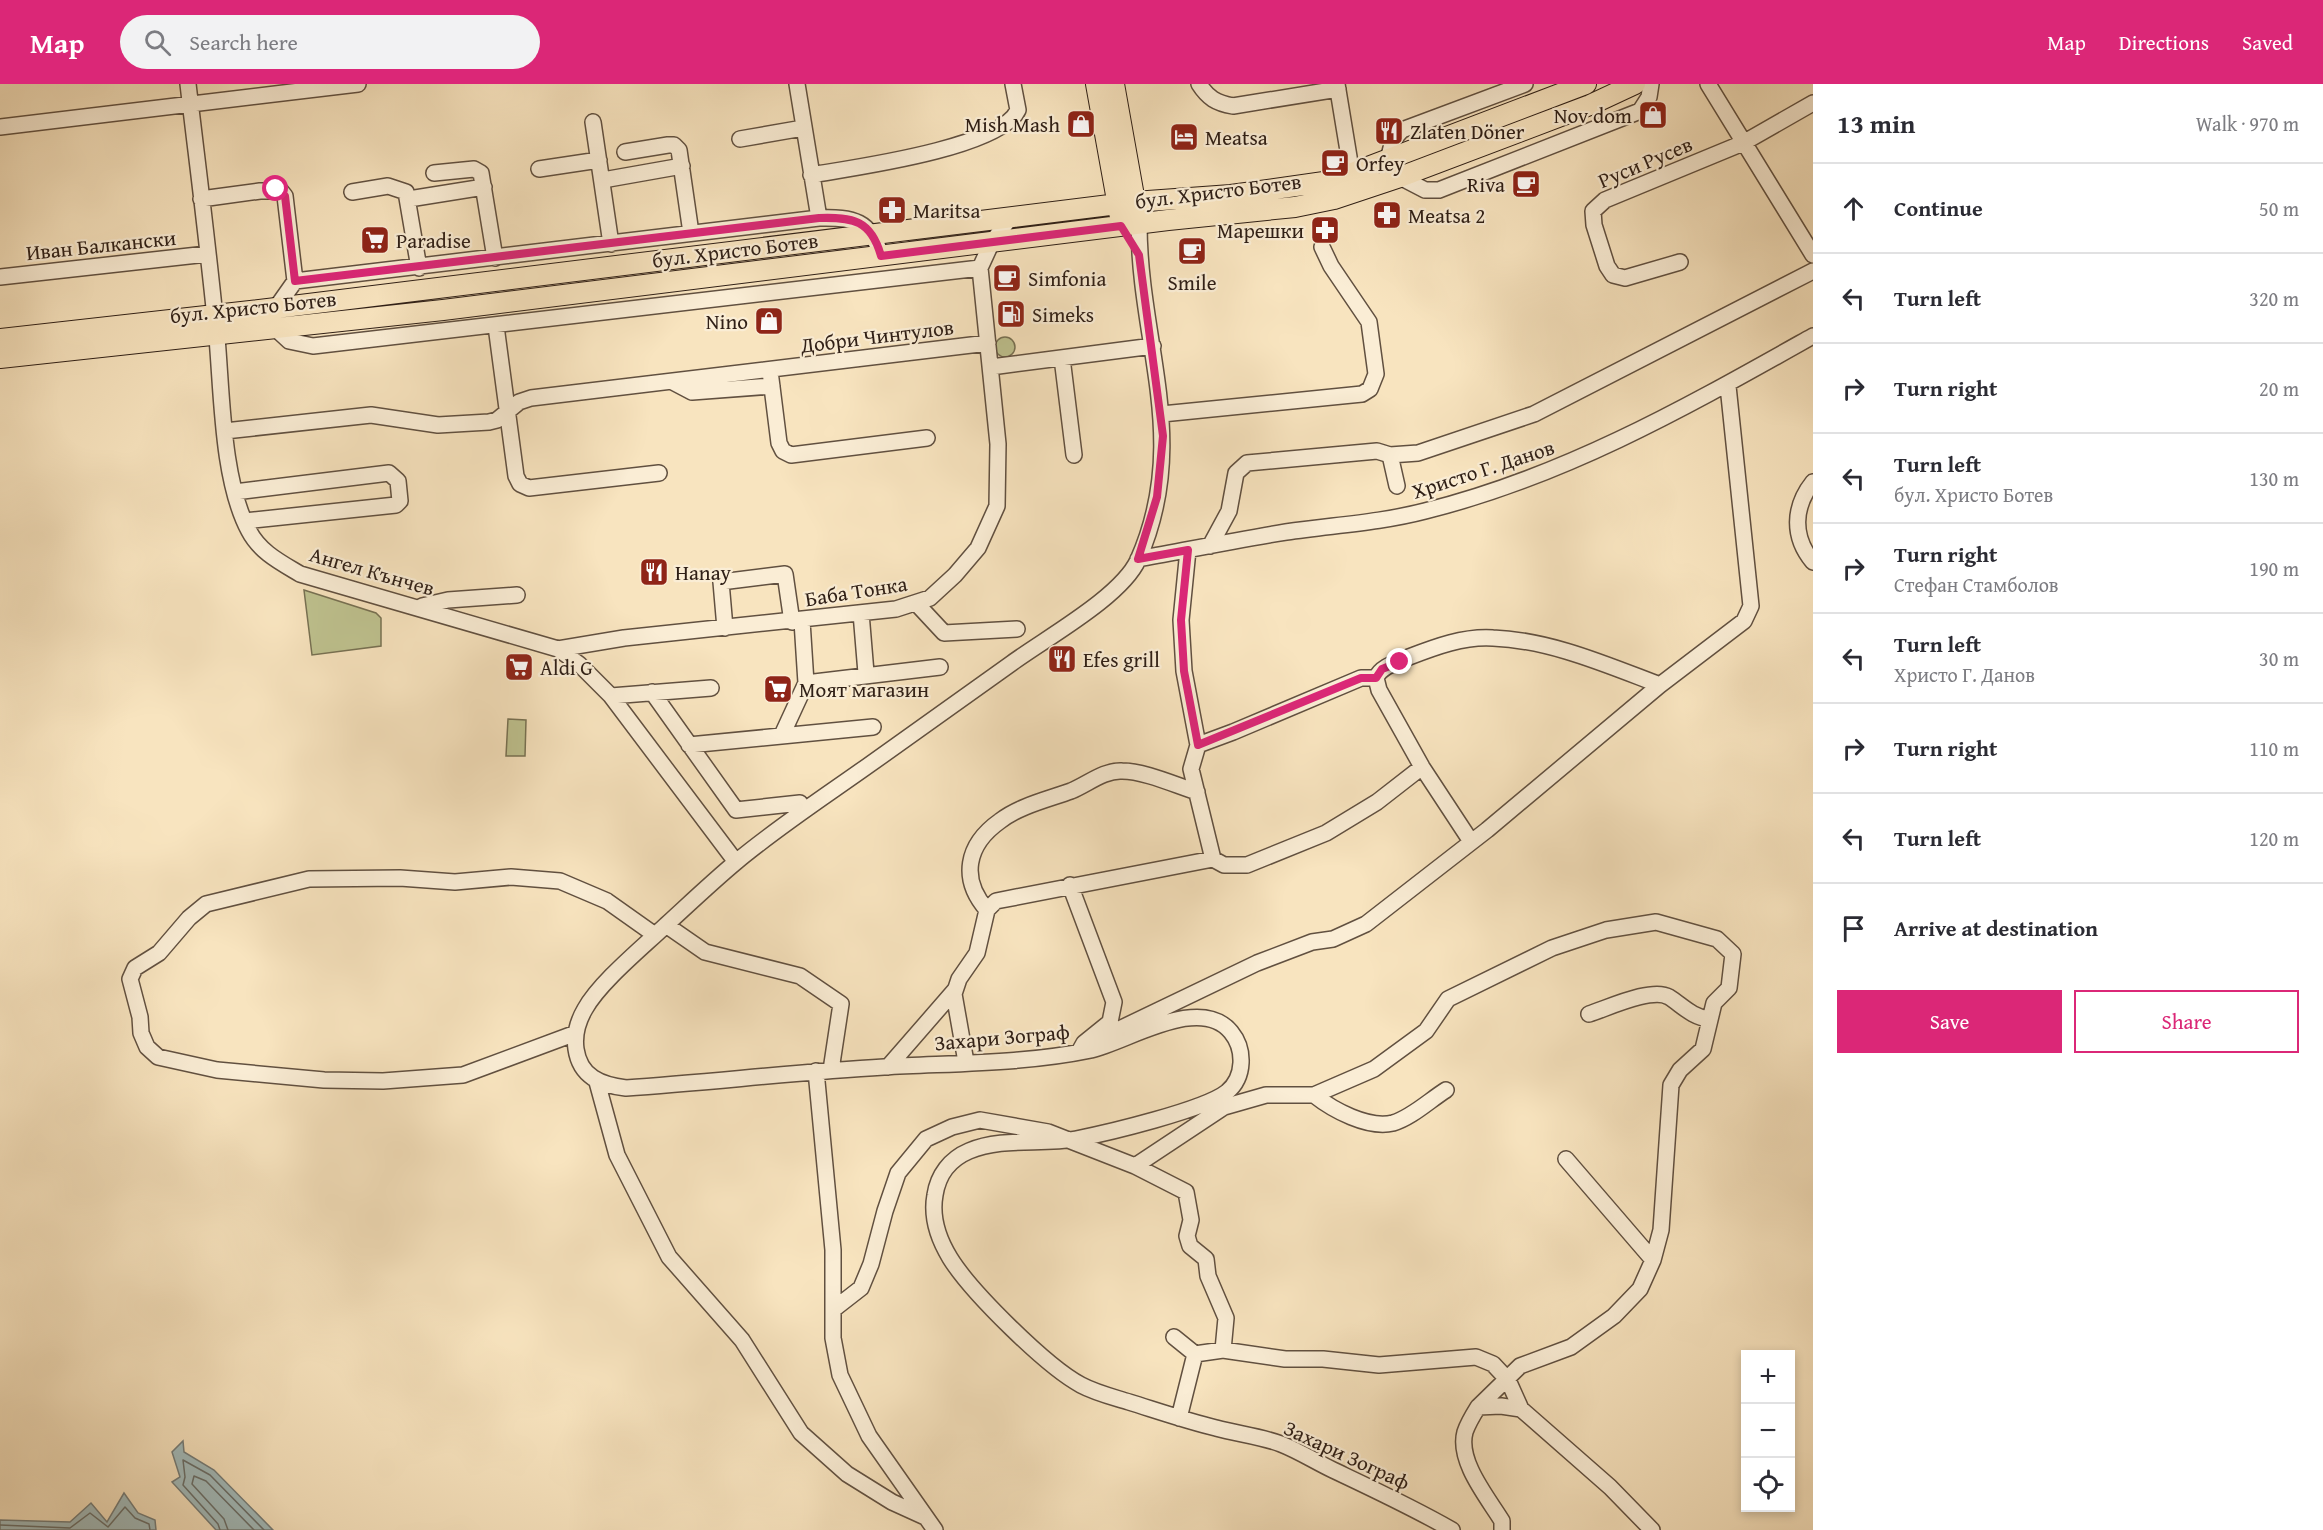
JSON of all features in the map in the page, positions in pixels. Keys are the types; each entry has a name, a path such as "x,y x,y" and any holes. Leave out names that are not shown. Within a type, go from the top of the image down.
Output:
{"main road":[{"path":"1096,84 1130,225"},
{"path":"1113,84 1126,203"},
{"name":"бул. Христо Ботев","path":"0,358 215,325 276,308 875,236 1126,203 1232,195 1330,181 1352,175 1586,84"},
{"name":"бул. Христо Ботев","path":"0,339 215,325 276,329 1295,207 1334,199 1400,177 1590,105 1635,84"}],"street":[{"name":"Ангел Кънчев","path":"188,84 225,431 235,492 244,521 256,542 271,556 300,574 420,607 558,649 579,664 611,696 736,862"},
{"path":"0,127 358,84"},
{"path":"797,84 819,218"},
{"path":"811,175 936,152 1007,124 1018,110 1013,84"},
{"path":"1199,84 1207,96 1219,104 1233,106 1337,86 1352,175"},
{"path":"1388,160 1393,140 1402,130 1525,84"},
{"path":"1400,177 1425,190 1440,190 1640,111 1649,97 1651,84"},
{"path":"1708,84 1813,255"},
{"path":"1743,143 1813,103"},
{"path":"593,122 612,244"},
{"path":"740,139 803,128"},
{"name":"Руси Русев","path":"1680,262 1625,278 1613,275 1607,266 1596,231 1593,211 1605,200 1743,143"},
{"path":"625,152 674,145 679,150 691,232"},
{"path":"539,169 599,160"},
{"path":"603,180 682,166"},
{"path":"434,173 478,169 484,187 495,258"},
{"path":"352,192 395,186 406,192 419,268"},
{"path":"409,199 484,187"},
{"path":"201,199 260,190 281,191 285,196 295,281 276,308"},
{"path":"295,281 419,268 691,232 819,218 853,220 875,236 881,256"},
{"path":"276,329 288,340 313,346 980,268 991,244 1009,219"},
{"path":"925,1517 892,1502 847,1474 801,1433 741,1340 669,1257 616,1155 597,1082 584,1070 579,1059 576,1033 581,1017 594,997 661,930 736,862 922,726 1059,632 1131,572 1149,528 1164,450 1153,346 1139,255 1130,225"},
{"path":"1162,414 1362,394 1370,389 1376,374 1369,322 1331,266 1322,247"},
{"name":"Иван Балкански","path":"0,277 207,254"},
{"name":"Баба Тонка","path":"558,649 624,638 861,613 916,604 940,589 969,559 993,518 999,491 999,444 980,268"},
{"path":"1210,546 1230,511 1236,473 1247,463 1377,451 1390,456 1418,453 1534,414 1813,271"},
{"path":"496,326 509,409 516,476 524,486 659,473"},
{"name":"Христо Г. Данов","path":"1138,559 1286,532 1381,521 1465,499 1556,469 1728,386 1813,336"},
{"name":"Добри Чинтулов","path":"225,431 372,415 438,426 489,422 497,420 509,409 531,398 674,382 771,378 988,343"},
{"path":"991,367 1153,346"},
{"path":"1062,358 1074,455"},
{"path":"771,378 779,443 791,455 927,438"},
{"path":"1070,885 1114,1002 1110,1022 1084,1043 1087,1050 1107,1035 1257,963 1312,942 1350,933 1366,924 1470,840 1487,830 1660,685 1749,615 1751,606 1728,386"},
{"path":"1390,456 1397,486"},
{"path":"235,492 389,473 398,481 400,501 396,505 244,521"},
{"path":"1813,482 1799,505 1797,526 1800,543 1813,562"},
{"path":"1188,550 1181,620 1184,671 1198,745 1191,769 1213,859"},
{"path":"724,628 721,582 785,574 797,621 806,682 782,735"},
{"path":"420,607 448,600 518,595"},
{"path":"916,604 944,633 1017,629"},
{"path":"861,613 866,674"},
{"path":"1470,840 1422,766 1379,690 1376,678 1382,669 1441,644 1492,638 1538,644 1595,660 1660,685"},
{"path":"806,682 940,667"},
{"path":"1198,745 1361,678 1376,678"},
{"path":"611,696 711,688"},
{"path":"651,693 736,810 800,803"},
{"path":"689,745 873,727"},
{"path":"966,1062 955,1007 955,990 959,979 977,953 987,910 996,901 1006,897 1213,859 1224,865 1247,865 1326,833 1377,802 1422,766"},
{"path":"987,910 976,897 969,867 970,857 999,821 1114,772 1134,773 1197,792"},
{"path":"576,1033 463,1075 382,1082 324,1080 217,1070 158,1058 147,1047 141,1033 140,1017 130,979 135,968 159,953 189,918 206,904 309,879 400,878 455,882 511,877 560,881 607,901 705,952 800,976 828,993 841,1004 823,1071 833,1250 833,1338 840,1375 853,1407 869,1436 935,1530"},
{"path":"1135,1166 1224,1107 1266,1095 1314,1095 1374,1069 1426,1030 1448,999 1552,948 1605,930 1656,922 1717,939 1733,954 1733,973 1729,988 1714,1003 1703,1049 1680,1070 1671,1085 1661,1230 1653,1260 1640,1289 1614,1316 1570,1347 1520,1366 1478,1407 1465,1434 1464,1447 1470,1465 1502,1521 1502,1530"},
{"path":"888,1067 955,990"},
{"path":"1589,1014 1649,993 1666,995 1700,1018 1709,1019"},
{"name":"Захари Зограф","path":"597,1082 626,1088 823,1071 1047,1058 1087,1050 1170,1022 1193,1017 1207,1017 1220,1022 1230,1031 1239,1045 1241,1062 1238,1077 1227,1092 1205,1102 1148,1121 1073,1140 986,1145 952,1161 940,1176 933,1201 935,1223 942,1242 951,1259 975,1289 1030,1345 1081,1385 1179,1418 1282,1445 1452,1530"},
{"path":"1314,1095 1332,1108 1370,1122 1386,1124 1401,1119 1446,1090"},
{"path":"834,1309 861,1288 872,1264 885,1211 898,1173 927,1139 952,1127 980,1120 1048,1132 1073,1140 1103,1155 1135,1166 1186,1192 1191,1220 1187,1236 1190,1246 1206,1259 1208,1276 1226,1318 1223,1350"},
{"path":"1566,1159 1653,1260"},
{"path":"1174,1337 1195,1354 1223,1350 1285,1359 1323,1359 1379,1365 1476,1357 1493,1364 1508,1380 1521,1409 1610,1487 1652,1530"},
{"path":"1179,1418 1195,1354"},
{"path":"1478,1407 1501,1406 1521,1409"}],"green space":[{"path":"1001,337 1009,337 1015,343 1015,351 1009,357 1001,357 995,351 995,343"},
{"path":"304,590 376,613 381,618 381,646 312,655"},
{"path":"508,719 526,720 525,756 506,756"}],"water":[{"path":"183,1441 184,1452 214,1470 273,1530 216,1530 172,1482 180,1477 172,1452"},
{"path":"124,1493 138,1513 155,1520 156,1530 0,1530 0,1520 70,1522 91,1503 107,1522"}],"place":[{"name":"Nov dom","path":"1653,115"},
{"name":"Mish Mash","path":"1081,124"},
{"name":"Zlaten Döner","path":"1389,131"},
{"name":"Meatsa","path":"1184,137"},
{"name":"Orfey","path":"1335,163"},
{"name":"Riva","path":"1526,184"},
{"name":"Maritsa","path":"892,210"},
{"name":"Meatsa 2","path":"1387,215"},
{"name":"Марешки","path":"1325,230"},
{"name":"Paradise","path":"375,240"},
{"name":"Smile","path":"1192,251"},
{"name":"Simfonia","path":"1007,278"},
{"name":"Simeks","path":"1011,314"},
{"name":"Nino","path":"769,321"},
{"name":"Hanay","path":"654,572"},
{"name":"Efes grill","path":"1062,659"},
{"name":"Aldi G","path":"519,667"},
{"name":"Моят магазин","path":"778,689"}],"route":[{"path":"276,189 285,196 295,281 419,268 691,232 819,218 853,220 864,226 875,236 881,256 1121,226 1139,255 1162,414 1164,450 1157,497 1138,559 1188,550 1181,620 1184,671 1198,745 1361,678 1376,678 1382,669 1400,662"}]}
